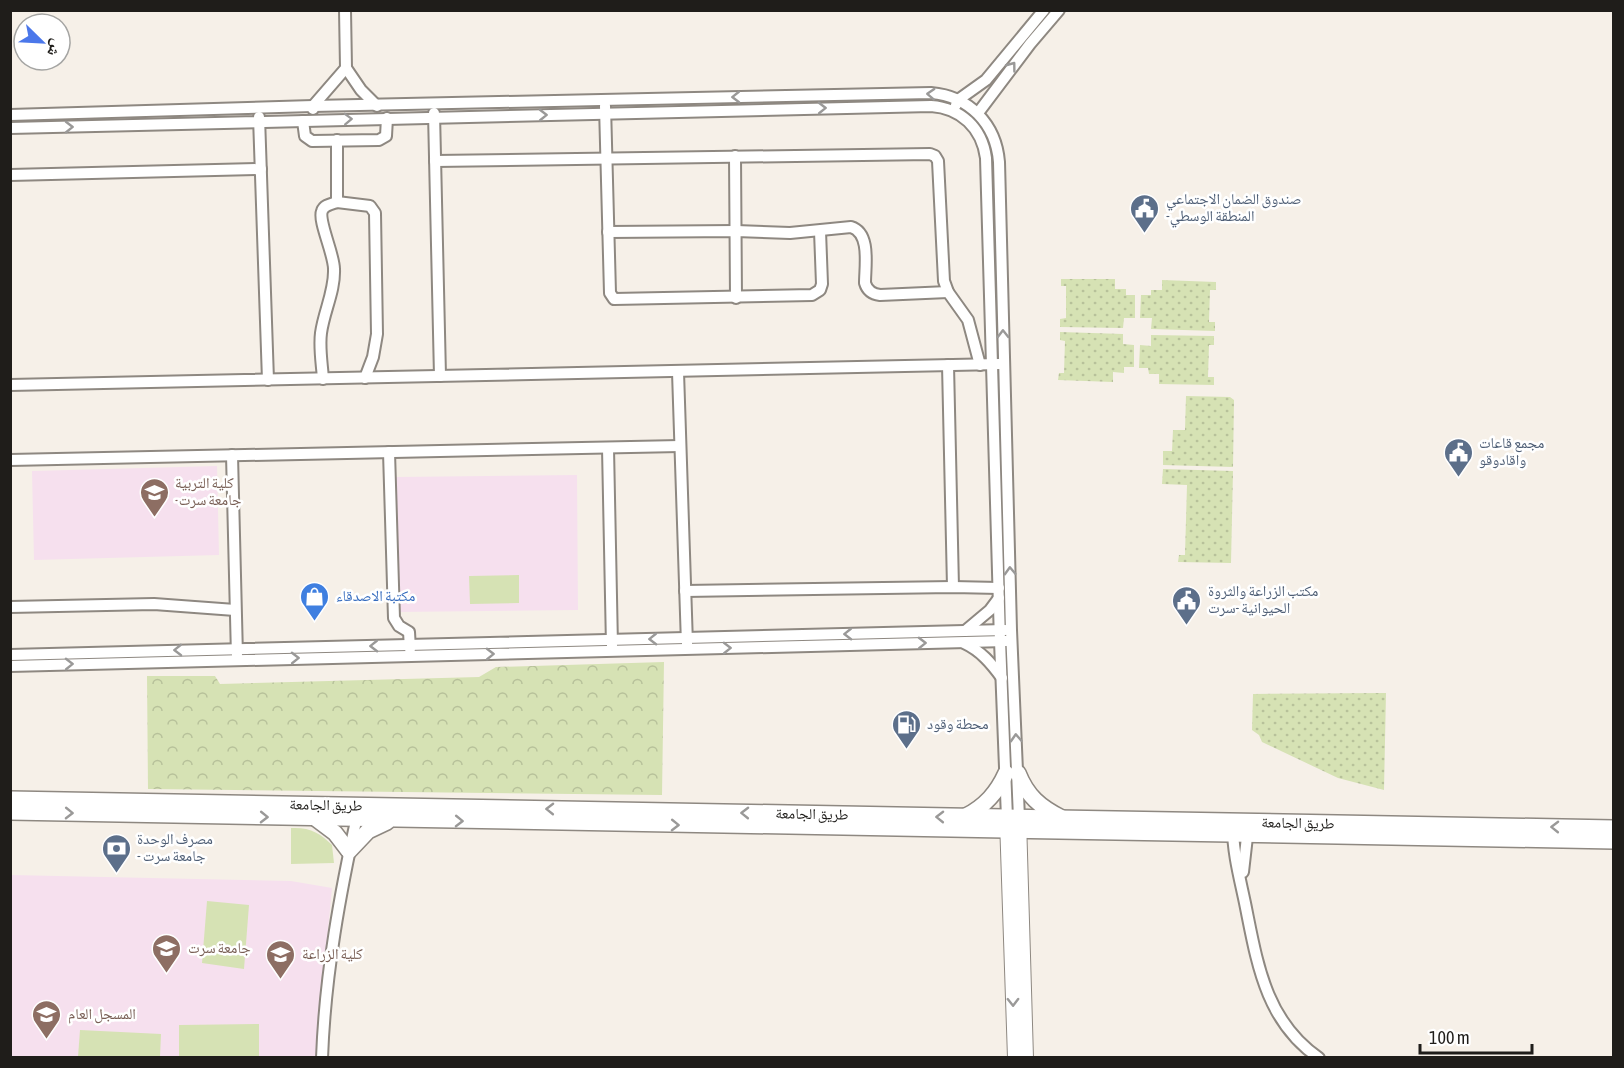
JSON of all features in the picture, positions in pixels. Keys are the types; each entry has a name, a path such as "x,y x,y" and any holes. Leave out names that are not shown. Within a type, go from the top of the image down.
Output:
{"highway":[{"path":"964,817 986,803 1012,773 1031,797 1049,811 1065,819"},
{"name":"طريق الجامعة","path":"10,799 354,812 879,822 1591,834 1614,828"},
{"name":"طريق الجامعة","path":"10,812 315,818 354,812 393,820 641,817"},
{"name":"طريق الجامعة","path":"879,822 964,817 1013,824 1065,819 1240,828"},
{"path":"315,818 335,832 348,854 369,831 393,820"},
{"name":"طريق الجامعة","path":"1591,834 1614,841"}],"main road":[{"path":"1013,824 1014,1058"},
{"path":"1013,824 1026,1058"}],"street":[{"path":"345,10 346,68 361,90 377,105 387,132 383,139 308,139 303,132 313,106 346,68"},
{"path":"954,111 958,100 986,80 1044,10"},
{"path":"978,113 1059,10"},
{"path":"10,115 259,107 931,93 958,100 978,113 992,132 999,162 999,593 1006,635 1002,678 1012,773"},
{"path":"605,99 610,293 614,299 809,296 818,292 822,281 820,231"},
{"path":"434,104 440,376"},
{"path":"10,128 931,106 954,111 970,122 981,137 986,158 998,364 1013,824"},
{"path":"259,107 268,380"},
{"path":"981,137 992,132"},
{"path":"336,140 337,202"},
{"path":"435,161 930,154 938,161 943,276 948,292 968,320 980,365"},
{"path":"735,156 736,298"},
{"path":"10,175 261,169"},
{"path":"323,379 321,333 333,286 334,269 333,254 321,219 322,211 327,205 337,202 370,206 375,213 377,334 373,357 365,378"},
{"path":"608,232 736,231 772,234 851,227 860,231 864,241 865,283 873,293 879,295 948,292"},
{"path":"10,385 998,364"},
{"path":"948,365 953,587"},
{"path":"678,372 687,643"},
{"path":"10,460 680,447"},
{"path":"608,448 612,645"},
{"path":"389,452 394,618 399,626 409,632 410,650"},
{"path":"232,455 237,654"},
{"path":"685,591 953,587 999,593"},
{"path":"965,631 990,610 999,593"},
{"path":"10,608 154,604 236,610"},
{"path":"10,655 237,654 612,645 965,631 1006,635"},
{"path":"687,643 961,642 1006,635"},
{"path":"961,642 975,648 1002,678"},
{"path":"10,666 237,654"},
{"path":"322,1058 328,978 354,812"},
{"path":"1240,828 1241,885 1259,966 1270,1000 1289,1032 1318,1058"}],"shaded area":[{"path":"217,466 219,555 34,560 32,471"},
{"path":"577,475 578,610 397,612 396,477"},
{"name":"جامعة سرت","path":"11,875 291,881 332,888 316,1057 11,1058"}],"green space":[{"path":"1061,279 1115,279 1115,289 1126,289 1126,295 1135,295 1135,318 1124,318 1123,328 1060,327 1060,319 1066,318 1066,286 1061,286"},
{"path":"1162,280 1216,282 1216,290 1210,290 1209,322 1215,322 1215,331 1151,329 1152,318 1140,318 1141,295 1151,295 1151,290 1162,290"},
{"path":"1060,332 1123,334 1123,344 1134,345 1134,367 1124,367 1124,373 1113,372 1113,382 1058,380 1059,373 1064,373 1065,341 1060,340"},
{"path":"1151,335 1214,336 1214,345 1209,345 1208,377 1214,377 1214,385 1159,384 1159,374 1149,374 1148,368 1139,368 1140,345 1151,346"},
{"path":"1186,396 1230,397 1234,400 1233,467 1163,465 1163,451 1172,451 1173,430 1185,430"},
{"path":"1163,469 1233,471 1231,563 1178,562 1179,555 1185,555 1187,485 1162,484"},
{"path":"519,575 519,603 470,604 469,576"},
{"path":"664,662 662,795 148,789 147,676 215,676 220,684 479,677 496,667"},
{"path":"1386,693 1384,790 1338,778 1262,742 1259,735 1252,730 1253,694"},
{"path":"291,828 309,830 323,837 332,845 334,863 291,864"},
{"path":"207,901 249,905 244,969 202,963"},
{"path":"259,1024 259,1057 179,1057 179,1025"},
{"path":"80,1030 161,1034 160,1057 78,1057"}],"place":[{"name":"صندوق الضمان الاجتماعي -المنطقة الوسطي","path":"1145,234"},
{"name":"مجمع قاعات واقادوقو","path":"1458,478"},
{"name":"كلية التربية -جامعة سرت","path":"154,518"},
{"name":"مكتبة الاصدقاء","path":"315,622"},
{"name":"مكتب الزراعة والثروة الحيوانية -سرت","path":"1187,626"},
{"name":"محطة وقود","path":"906,750"},
{"name":"مصرف الوحدة - جامعة سرت","path":"116,874"},
{"name":"جامعة سرت","path":"167,974"},
{"name":"كلية الزراعة","path":"281,980"},
{"name":"المسجل العام","path":"47,1040"}]}
